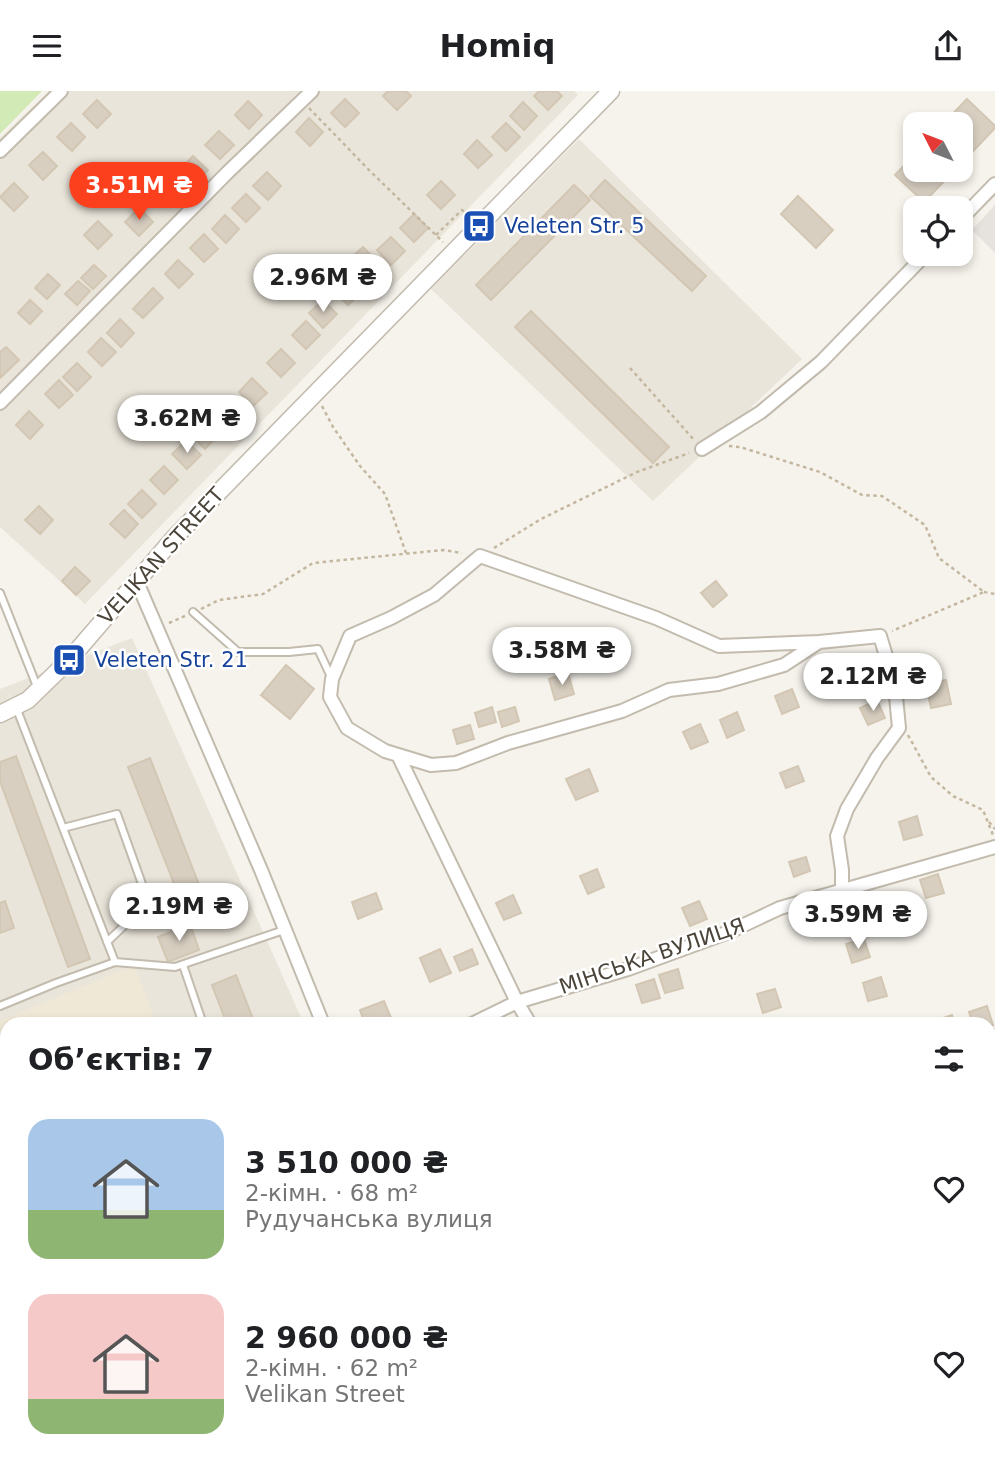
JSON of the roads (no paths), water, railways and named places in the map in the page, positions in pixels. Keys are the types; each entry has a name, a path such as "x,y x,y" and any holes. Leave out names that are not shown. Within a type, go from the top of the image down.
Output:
{"street":[{"path":"0,151 61,91"},
{"path":"0,403 227,173 312,91"},
{"name":"VELIKAN STREET","path":"0,714 16,707 38,690 69,660 174,538 611,91"},
{"path":"973,207 995,184"},
{"path":"702,449 761,412 811,370 914,266"},
{"path":"819,642 784,664 718,684 669,690 622,711 508,743 456,763 431,765 385,751 347,728 330,697 332,679 350,636 434,595 480,556 656,618 719,646 819,642 880,636 895,686 899,728 877,758 847,809 837,836 842,890"},
{"path":"137,582 320,1017"},
{"path":"398,755 526,1017"},
{"name":"МІНСЬКА ВУЛИЦЯ","path":"486,1017 517,1002 628,969 729,932 780,908 995,847"}],"lane":[{"path":"0,593 38,690"},
{"path":"193,613 238,652 318,649 332,679"},
{"path":"16,707 115,962"},
{"path":"63,828 117,814 147,898 131,919 107,942"},
{"path":"0,1006 115,962 166,967 183,965 285,930"},
{"path":"183,965 201,1017"}],"place":[{"name":"Veleten Str. 5","path":"479,226"},
{"name":"Veleten Str. 21","path":"69,660"}]}
